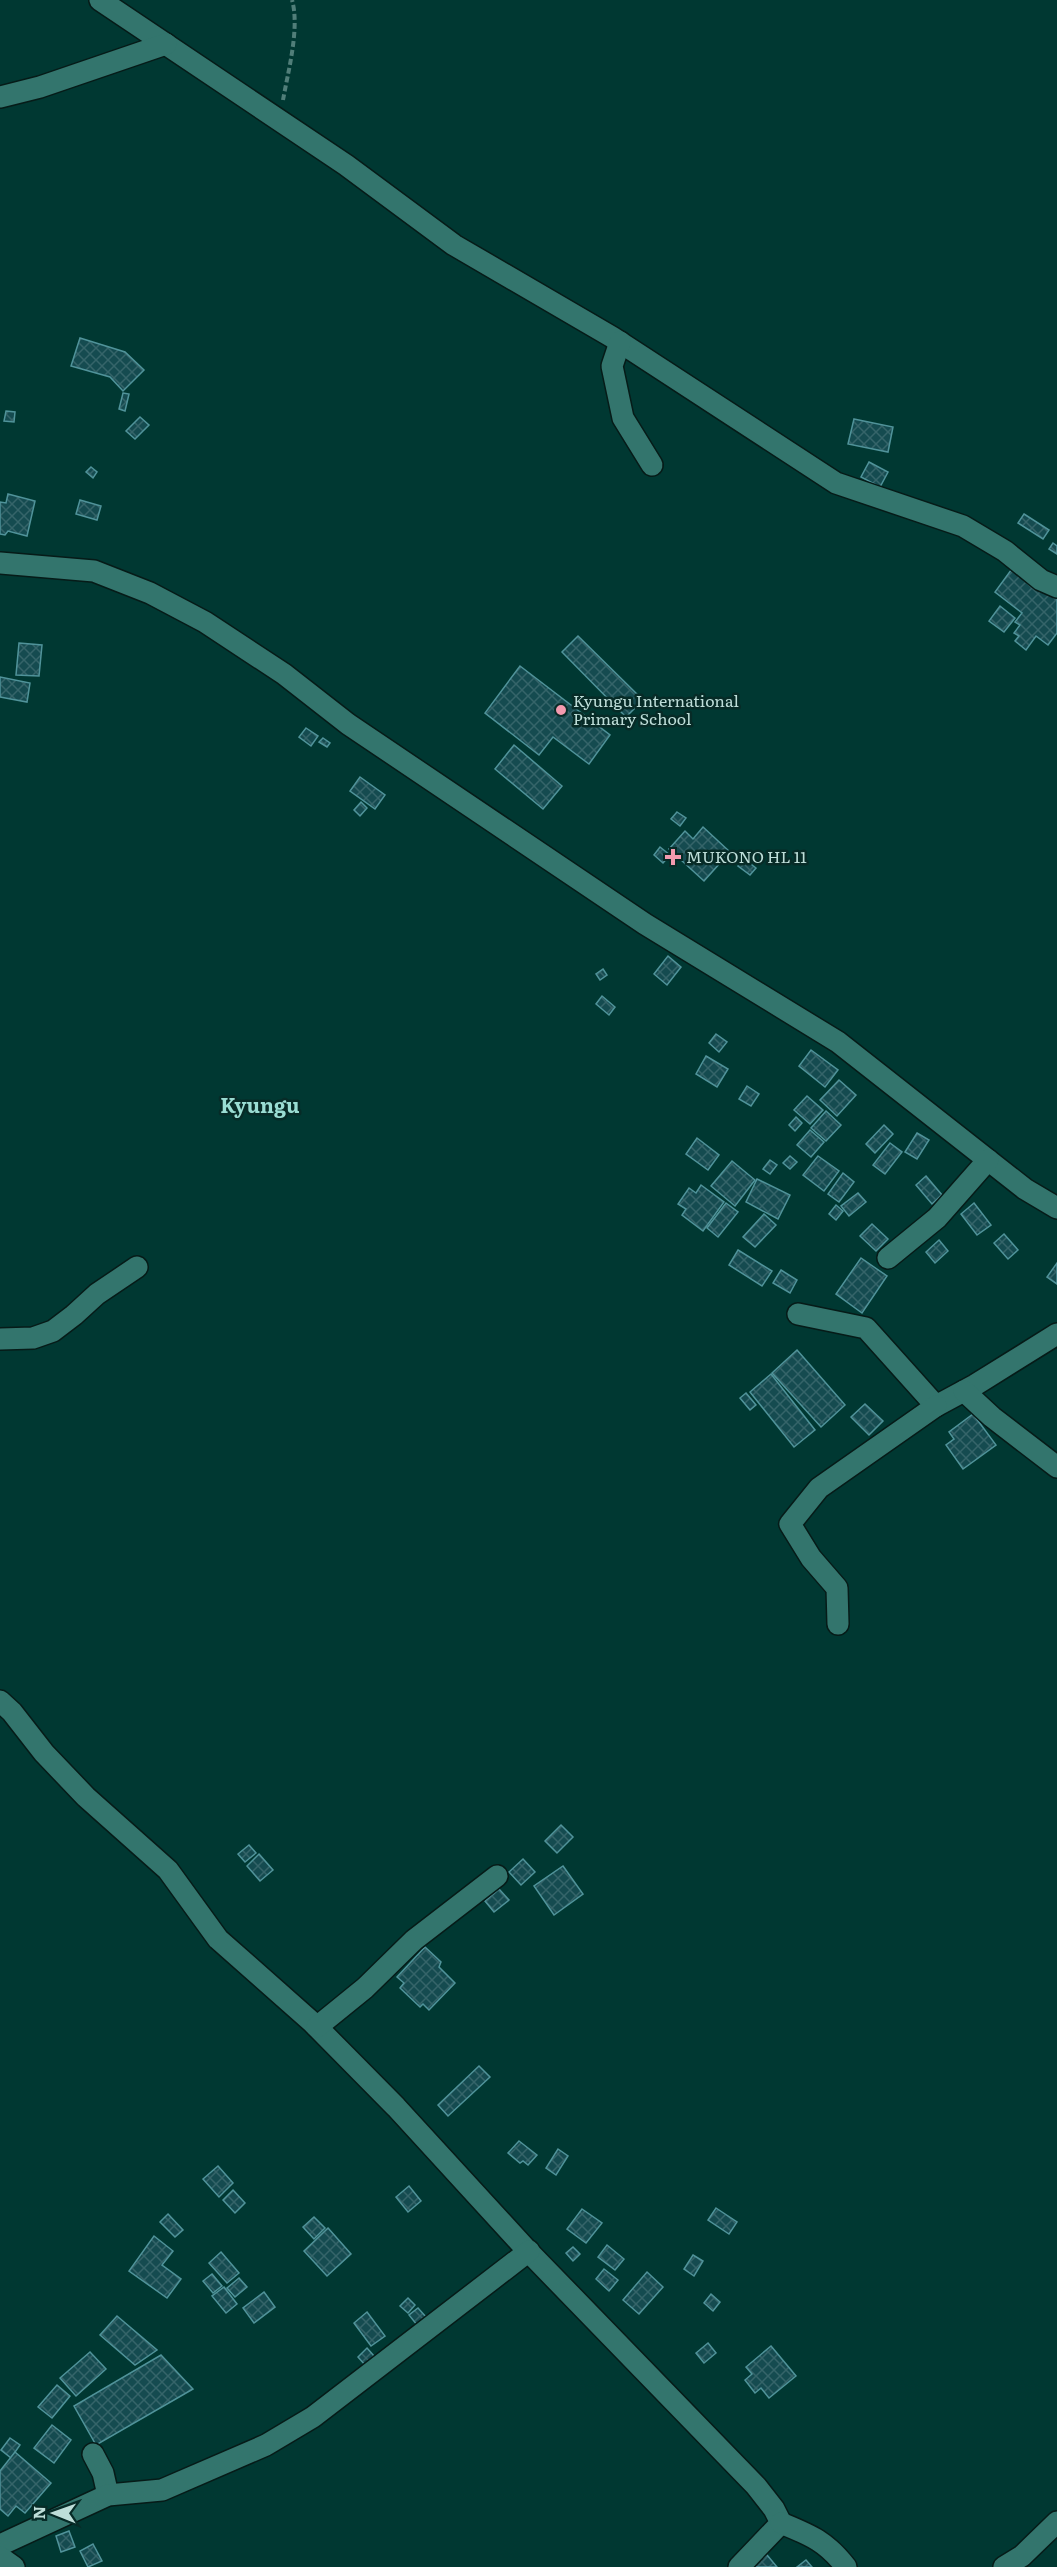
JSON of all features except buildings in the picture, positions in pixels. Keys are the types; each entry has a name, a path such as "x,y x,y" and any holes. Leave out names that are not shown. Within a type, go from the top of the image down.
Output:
{"street":[{"path":"100,0 346,165 454,245 620,342 836,483 963,526 1005,551 1041,580 1057,587"},
{"path":"0,97 40,87 166,44"},
{"path":"620,342 612,366 623,418 652,465"},
{"path":"0,563 94,572 150,593 205,622 284,674 348,724 645,924 838,1042 1025,1189 1057,1208"},
{"path":"888,1258 937,1218 988,1160"},
{"path":"0,1339 33,1338 53,1331 97,1294 137,1267"},
{"path":"798,1314 866,1328 936,1406"},
{"path":"838,1624 837,1588 811,1558 790,1524 819,1488 936,1406 1057,1334"},
{"path":"964,1390 992,1417 1057,1467"},
{"path":"0,1701 12,1712 44,1753 86,1797 168,1870 218,1939 317,2027 396,2107 529,2251 756,2486 774,2509 780,2523 816,2537 834,2552 846,2567"},
{"path":"317,2027 365,1988 414,1940 497,1876"},
{"path":"0,2545 108,2495 162,2490 266,2445 313,2417 529,2251"},
{"path":"93,2454 104,2473 108,2495"},
{"path":"1004,2567 1022,2556 1057,2522"},
{"path":"739,2567 780,2523"},
{"path":"0,2557 14,2567"}],"path":[{"path":"279,120 293,42 294,7 292,0"}],"place":[{"name":"Kyungu International Primary School","path":"561,710"},
{"name":"MUKONO HL 11","path":"673,857"}],"district":[{"name":"Kyungu","path":"260,1106"}]}
